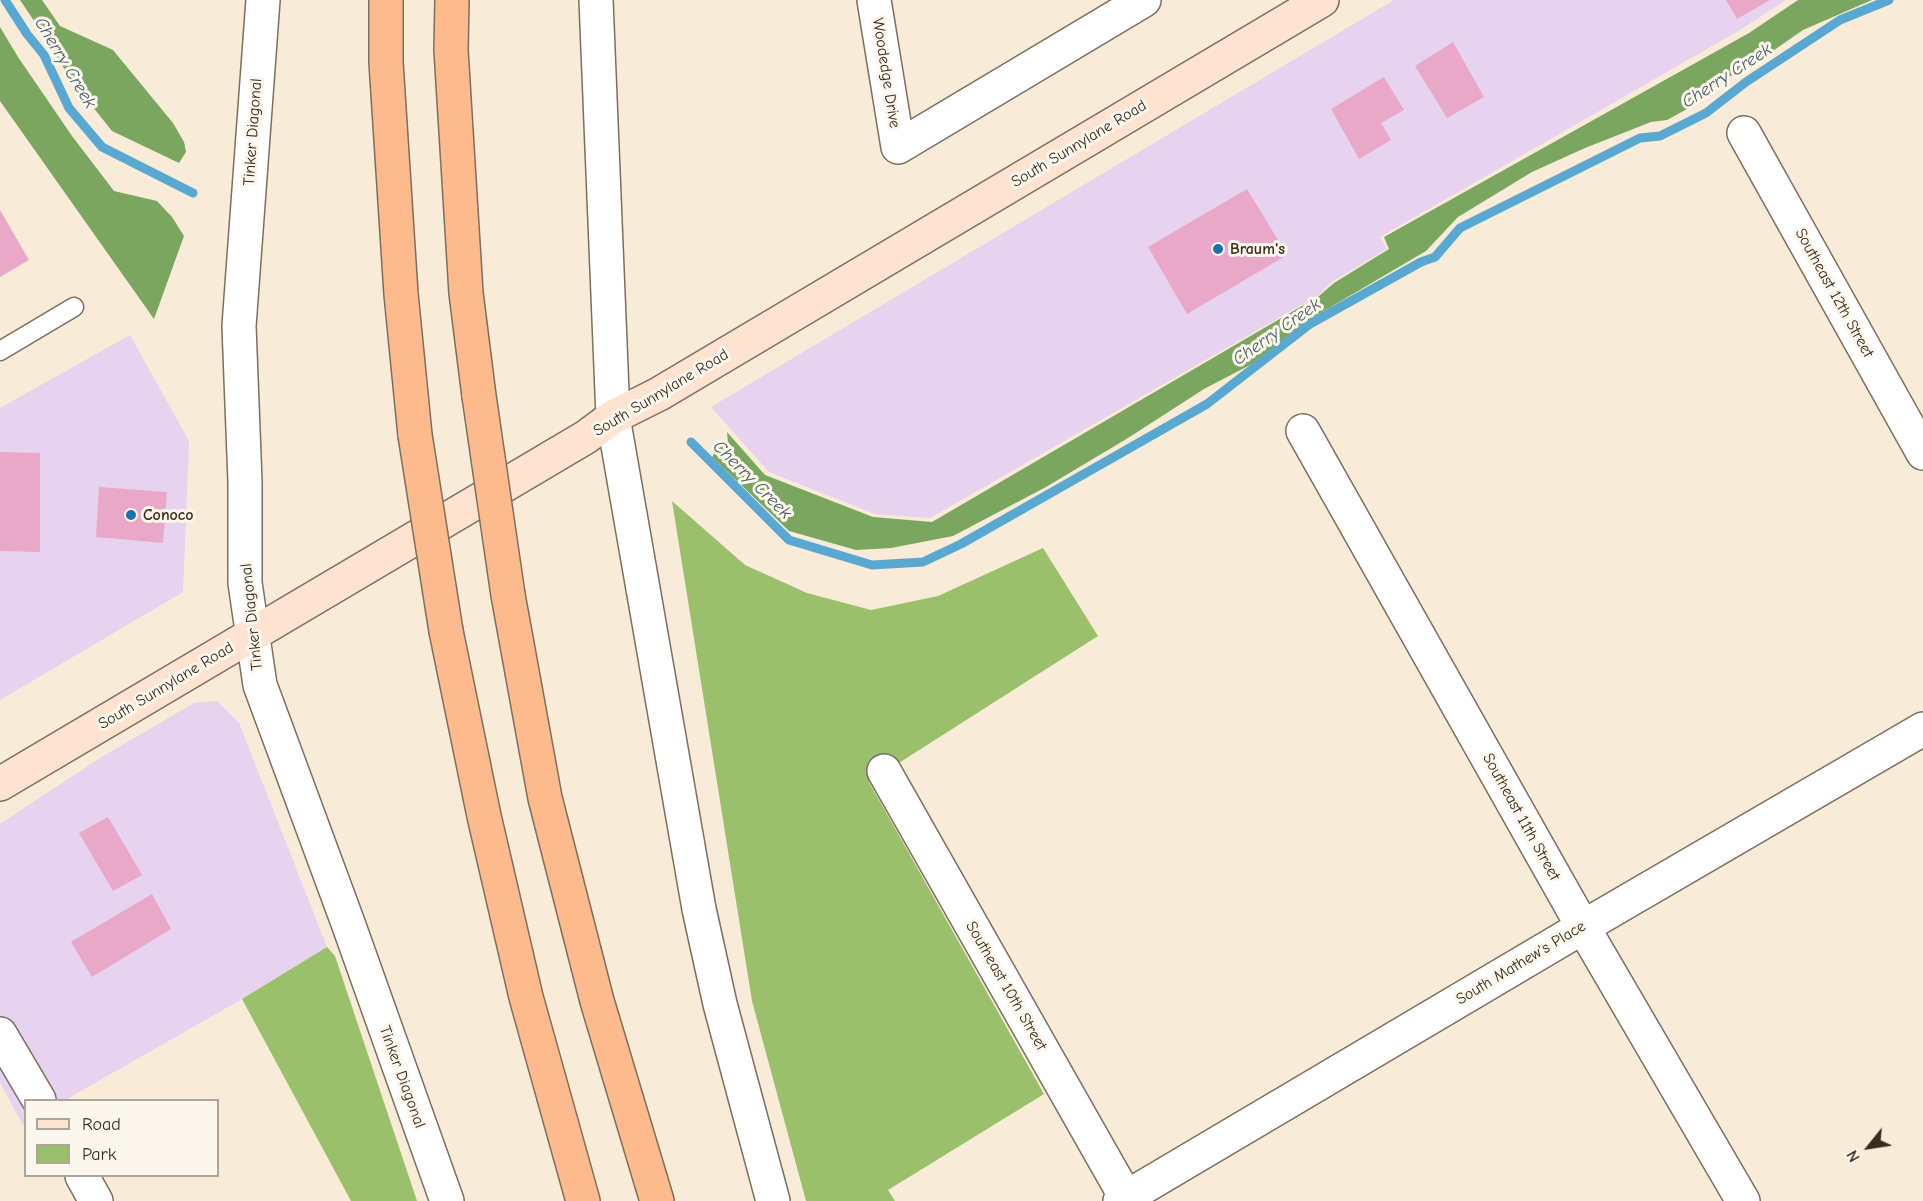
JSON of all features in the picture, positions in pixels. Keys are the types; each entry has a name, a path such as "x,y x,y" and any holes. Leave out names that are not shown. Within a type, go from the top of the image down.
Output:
{"highway":[{"path":"386,0 386,62 401,294 415,435 446,631 484,816 526,997 583,1201"},
{"path":"452,0 452,50 466,293 508,595 545,798 597,1000 657,1201"}],"main road":[{"name":"South Sunnylane Road","path":"0,784 586,437 614,417 659,394 1322,0"}],"street":[{"name":"Tinker Diagonal","path":"263,0 239,326 245,483 245,583 260,686 348,923 447,1201"},
{"path":"596,0 614,417 699,909 720,1004 773,1201"},
{"name":"Woodedge Drive","path":"874,0 898,147 1144,0"},
{"name":"Southeast 12th Street","path":"1744,133 1923,453"},
{"name":"Southeast 11th Street","path":"1303,431 1583,927 1743,1201"},
{"name":"South Mathew's Place","path":"1125,1200 1583,927 1923,729"},
{"name":"Southeast 10th Street","path":"884,771 1125,1200"},
{"path":"0,1034 38,1099"},
{"path":"83,1177 96,1201"}],"lane":[{"path":"0,351 74,306"}],"shaded area":[{"path":"1394,0 1786,0 1740,30 1380,237 1387,249 1333,281 1317,296 930,518 875,514 769,472 711,407"},
{"path":"130,335 189,441 183,592 0,700 0,408"},
{"path":"217,701 239,723 327,947 242,999 67,1099 24,1099 23,1125 0,1083 0,824 100,758 194,703"}],"green space":[{"path":"20,0 42,0 60,26 113,50 173,123 184,142 186,152 179,163 112,131 69,77"},
{"path":"1798,0 1872,0 1803,30 1767,55 1696,96 1687,109 1667,120 1651,122 1532,172 1458,217 1426,251 1307,321 1252,364 1204,389 1046,487 953,536 891,548 856,550 789,531 712,457 717,449 728,443 727,432 765,475 873,517 932,522 1319,296 1334,283 1389,249 1384,237 1749,33"},
{"path":"0,27 72,136 114,191 157,201 172,217 184,236 154,319 0,101"},
{"path":"672,501 745,565 807,593 871,610 938,596 1043,548 1098,636 869,782 1044,1094 888,1190 895,1201 806,1201 752,1001"},
{"path":"327,947 335,956 417,1201 351,1201 242,999"}],"building":[{"path":"1726,0 1770,0 1737,19"},
{"path":"1453,42 1484,97 1447,118 1415,66"},
{"path":"1384,77 1404,110 1381,123 1391,140 1359,159 1331,109"},
{"path":"1247,189 1287,255 1187,314 1148,247"},
{"path":"0,210 29,260 0,277"},
{"path":"0,452 40,453 40,552 0,551"},
{"name":"Conoco","path":"99,487 167,492 163,543 96,537"},
{"path":"108,817 142,875 113,891 79,833"},
{"path":"152,894 171,929 92,977 71,942"}],"waterway":[{"name":"Cherry Creek","path":"5,0 44,55 69,108 102,147 193,193"},
{"name":"Cherry Creek","path":"691,442 789,540 872,565 923,562 961,544 1207,404 1310,324 1421,262 1435,257 1460,228 1640,138 1660,136 1706,113 1746,82 1840,20 1889,0"}],"place":[{"name":"Braum's","path":"1218,249"},
{"name":"Conoco","path":"131,515"}]}
